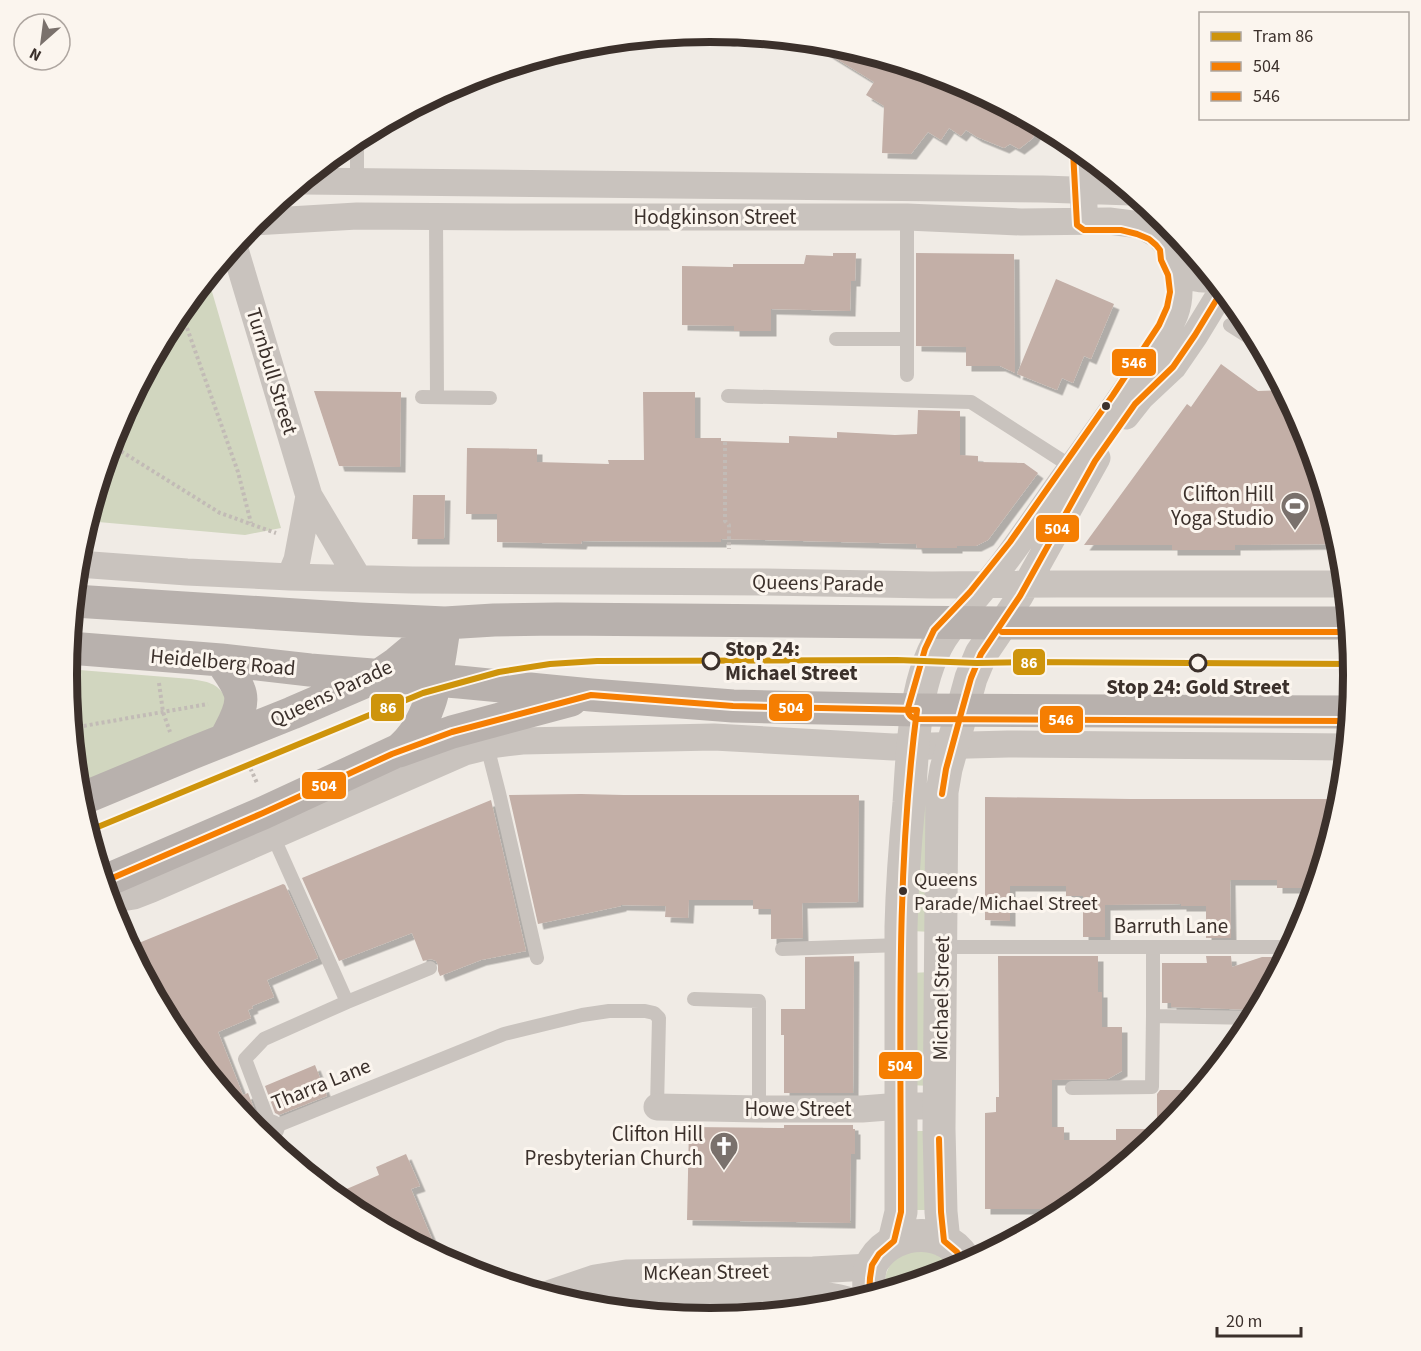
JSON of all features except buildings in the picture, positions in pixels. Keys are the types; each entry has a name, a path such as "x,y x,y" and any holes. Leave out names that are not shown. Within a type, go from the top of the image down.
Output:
{"main road":[{"path":"81,601 359,620 445,623 494,620"},
{"name":"Queens Parade","path":"494,620 1342,622"},
{"name":"Queens Parade","path":"88,796 180,758 235,747 292,713 378,676 445,623"},
{"path":"392,754 409,742 421,725 428,709 445,623"},
{"name":"Heidelberg Road","path":"78,649 591,695"},
{"path":"221,660 239,688 241,698 235,747"},
{"path":"111,879 265,813 392,754 460,730 591,695 757,706 917,710 1343,712"}],"street":[{"name":"Hodgkinson Street","path":"315,181 1107,186"},
{"path":"1085,221 1107,186"},
{"name":"Hodgkinson Street","path":"270,221 357,216 907,217 1021,222 1122,221 1140,225 1158,235 1172,247 1186,275 1205,280"},
{"path":"953,622 977,598 1017,547 1120,400 1172,320 1179,292 1172,247"},
{"name":"Turnbull Street","path":"237,255 309,496 358,578"},
{"path":"1002,623 1027,584 1095,461 1135,404 1173,367 1218,297"},
{"name":"Turnbull Street","path":"290,577 297,560 309,496"},
{"name":"Queens Parade","path":"87,565 290,577 494,581 932,585 1337,584"},
{"path":"494,581 494,620"},
{"path":"766,582 769,621"},
{"name":"Michael Street","path":"894,1241 901,1212 902,882 912,747 917,710 933,652 953,622"},
{"name":"Michael Street","path":"962,1257 941,1212 939,1106 942,792 962,710 977,663 1002,623"},
{"path":"757,706 757,739"},
{"path":"1144,745 1145,711"},
{"path":"118,899 152,890 265,813 465,752 522,741 714,737 912,747 1008,744 1340,747"},
{"path":"901,945 941,946"},
{"name":"Howe Street","path":"657,1107 759,1109 939,1106"},
{"path":"869,1282 873,1260 882,1249 910,1235 928,1235 962,1257"},
{"name":"McKean Street","path":"591,1294 626,1273 684,1295 732,1283 869,1282"},
{"name":"McKean Street","path":"788,1283 812,1295 832,1297"}],"lane":[{"path":"357,150 357,182"},
{"path":"436,217 437,396"},
{"path":"907,217 907,375"},
{"path":"1230,325 1243,333"},
{"path":"836,339 907,339"},
{"path":"728,396 971,402 1072,467"},
{"path":"422,397 490,398"},
{"path":"487,746 537,958"},
{"path":"265,813 348,1002 430,968"},
{"path":"782,949 901,945"},
{"name":"Barruth Lane","path":"941,946 1283,947"},
{"path":"1072,1088 1152,1087 1153,947"},
{"path":"694,999 759,1000 759,1109"},
{"name":"Tharra Lane","path":"262,1122 245,1059 264,1039 348,1002"},
{"name":"Tharra Lane","path":"268,1128 504,1034 582,1015 609,1011 645,1011 654,1013 659,1018 657,1107"},
{"path":"1153,1016 1243,1018"}],"path":[{"path":"185,322 238,472 251,523"},
{"path":"725,442 725,521 729,525 729,549"},
{"path":"119,450 220,513 300,543"},
{"path":"156,656 163,712 180,758"},
{"path":"79,727 209,704"},
{"path":"235,747 265,813"}],"green space":[{"path":"211,287 281,528 245,535 97,522 111,472 142,395 184,324"},
{"path":"77,670 191,679 211,684 219,689 226,698 220,722 209,731 86,781 78,717"},
{"path":"918,800 934,800 933,932 911,931"},
{"path":"933,972 932,1086 908,1085 909,973"},
{"path":"907,1131 930,1131 931,1210 908,1210"},
{"path":"922,1249 945,1258 948,1263 885,1284 891,1264 903,1254"}],"tram line":[{"name":"86","path":"96,828 423,693 499,672 550,664 597,661 897,660 977,663 1344,664"}],"transit line":[{"name":"546","path":"1073,157 1077,225 1084,230 1121,230 1137,234 1156,245 1160,250 1161,260 1168,275 1170,292 1167,307 1159,325 1113,395 1010,542 970,592 934,630 925,649 908,708 909,714 917,719 1343,721"},
{"name":"504","path":"942,794 946,769 962,710 981,654 1020,596 1095,461 1135,404 1173,367 1218,297"},
{"name":"546","path":"1002,632 1343,632"},
{"name":"504","path":"111,879 392,754 452,732 591,695 733,706 917,710 910,772 902,898 901,1212 894,1241 879,1254 872,1265 869,1288"},
{"name":"504","path":"939,1139 944,1241 961,1257"}],"place":[{"name":"Clifton Hill Yoga Studio","path":"1295,532"},
{"name":"Stop 24: Michael Street","path":"711,661"},
{"name":"Stop 24: Gold Street","path":"1198,663"},
{"name":"Queens Parade/Michael Street","path":"903,891"},
{"name":"Clifton Hill Presbyterian Church","path":"724,1172"}]}
